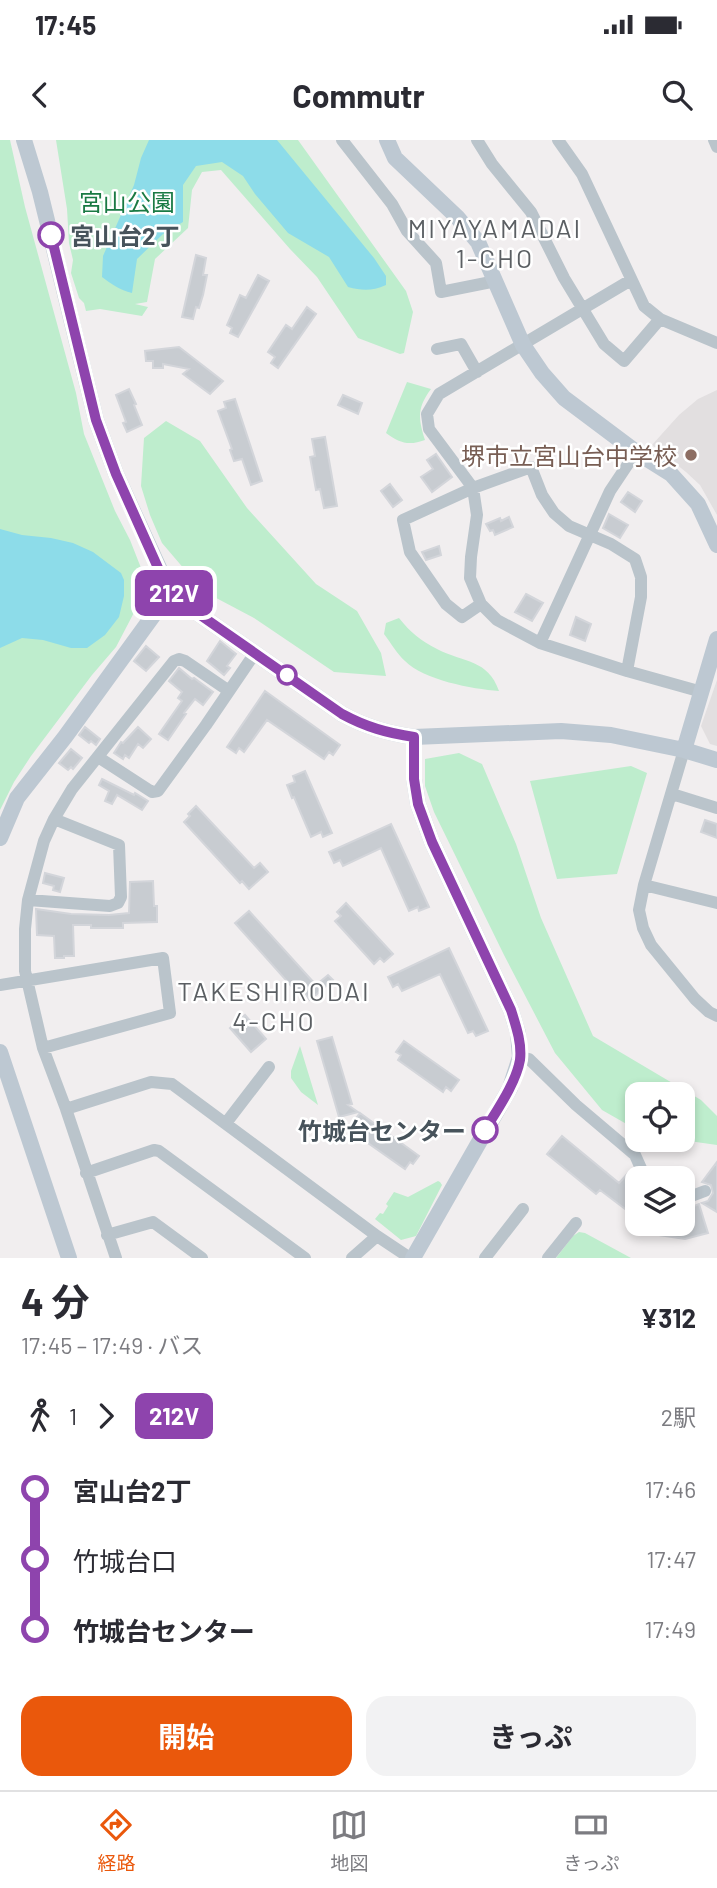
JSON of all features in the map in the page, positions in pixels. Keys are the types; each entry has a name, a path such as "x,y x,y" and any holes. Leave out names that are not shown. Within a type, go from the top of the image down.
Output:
{"street":[{"path":"24,140 40,191 96,420 116,474 159,570 171,591 183,603 342,714 390,734 414,737 561,731 611,735 684,750 717,760"},
{"path":"342,140 392,204 407,232 436,263 441,292 496,281"},
{"path":"387,140 395,158 457,217 478,242 523,345 542,373 564,398 636,452 671,474 698,504 717,545"},
{"path":"477,140 492,164 531,212 582,310 604,344 624,361 660,320"},
{"path":"558,140 582,174 644,306 660,320 717,343"},
{"path":"715,140 717,147"},
{"path":"631,280 439,394 427,414 429,429 473,488 477,515 470,578 481,604 497,620 540,643 702,692"},
{"path":"437,349 461,344 477,372"},
{"path":"540,643 610,491 636,452"},
{"path":"481,604 462,617 446,604 410,552 404,520 473,488 531,467 542,495 554,513 569,526 611,544 635,559 641,577 641,597 627,671"},
{"path":"0,838 17,798 65,737 171,591"},
{"path":"717,639 643,886 639,910 651,945 695,999 717,1016"},
{"path":"97,757 152,792 158,791 255,653"},
{"path":"116,1258 43,1048 25,971 27,900 44,841 72,789 174,661 185,661 229,691"},
{"path":"66,1109 151,1082 172,1084 377,1236 411,1258 510,1088 520,1057 518,1033 511,1010 432,842 418,804 414,779 414,737"},
{"path":"672,794 717,808"},
{"path":"27,900 110,906 118,903 121,897 118,845 54,819"},
{"path":"643,886 717,903"},
{"path":"0,985 163,958 170,1013 43,1048"},
{"path":"0,1052 69,1258"},
{"path":"520,1057 529,1059 576,1105 635,1155 640,1166"},
{"path":"226,1124 270,1067"},
{"path":"86,1172 154,1150 159,1151 305,1258"},
{"path":"695,1195 705,1191"},
{"path":"485,1258 523,1209"},
{"path":"107,1235 153,1222 202,1258"},
{"path":"548,1258 576,1223"},
{"path":"352,1258 377,1236"}],"shaded area":[{"name":"堺市立宮山台中学校","path":"717,390 717,515 700,485 652,445 679,415 698,399"},
{"path":"717,680 717,746 710,744 701,726"}],"green space":[{"path":"0,140 10,140 25,207 76,393 84,434 143,573 139,603 116,647 31,756 0,810"},
{"name":"宮山公園","path":"56,140 298,140 406,291 413,312 404,353 400,354 358,338 317,277 221,170 202,172 192,190 188,228 155,259 147,302 135,304 148,307 142,316 100,309 86,311 71,273 73,260"},
{"path":"407,382 431,389 420,413 425,440 414,443 400,441 386,433"},
{"path":"166,421 200,441 247,508 316,584 357,611 381,653 386,676 334,672 254,618 203,591 162,543 141,486 144,438"},
{"path":"399,618 431,646 482,667 499,691 449,682 413,668 399,655 384,634 386,623"},
{"path":"459,753 482,764 516,844 541,918 593,1036 671,1082 625,1082 625,1123 602,1110 555,1053 434,812 425,786 425,759"},
{"path":"631,766 647,773 617,874 557,879 530,781"},
{"path":"300,1046 318,1105 301,1092 291,1078"},
{"path":"695,1096 717,1116 717,1145 695,1142"},
{"path":"438,1181 442,1185 416,1236 401,1240 375,1219 380,1213 383,1214 394,1192 408,1197"},
{"path":"579,1232 585,1233 631,1258 556,1258"}],"water":[{"path":"149,140 277,140 374,258 386,276 386,285 367,290 348,287 329,257 288,233 243,176 222,162 196,166 183,185 183,222 163,234 137,259 132,293 112,284 102,277 103,256 134,185"},
{"path":"0,529 73,543 93,552 121,573 124,596 119,617 105,635 87,648 71,648 43,640 22,638 0,648"}],"building":[{"path":"196,255 206,258 203,275 207,275 199,308 196,307 193,319 182,317"},
{"path":"258,275 269,281 238,337 230,333 232,328 227,325 240,295 246,298"},
{"path":"307,307 316,314 278,368 271,363 275,357 268,352 286,325 292,329"},
{"path":"179,347 223,381 210,394 183,374 189,369 163,364 163,368 153,368 153,361 146,361 145,351"},
{"path":"129,389 142,425 127,432 116,395"},
{"path":"343,395 362,403 358,414 338,405"},
{"path":"235,399 262,481 251,485 242,459 234,461 218,411 226,408 224,402"},
{"path":"325,437 337,506 324,508 320,489 316,490 310,457 315,456 312,439"},
{"path":"436,454 452,477 432,492 421,477 433,469 427,460"},
{"path":"390,484 402,500 393,507 381,491"},
{"path":"628,492 642,501 635,512 621,502"},
{"path":"609,514 628,525 620,538 603,528"},
{"path":"509,517 513,527 495,535 486,524 500,518 501,521"},
{"path":"439,546 441,555 426,560 422,552"},
{"path":"526,594 543,603 532,621 515,612"},
{"path":"576,617 591,624 585,641 570,635"},
{"path":"220,641 236,654 224,675 207,661"},
{"path":"146,646 159,657 146,671 134,661"},
{"path":"179,668 213,692 203,705 195,699 168,740 159,734 182,701 178,698 182,692 169,681"},
{"path":"265,691 340,745 333,755 329,752 324,759 267,720 244,752 239,748 236,753 227,747"},
{"path":"85,727 100,739 96,745 79,735"},
{"path":"138,727 151,739 143,748 138,744 129,758 125,755 123,759 114,753 121,742"},
{"path":"71,749 82,758 73,769 71,767 68,770 59,763"},
{"path":"305,771 332,833 323,837 321,832 311,837 287,785 295,782 293,776"},
{"path":"102,779 148,801 142,810 117,795 112,804 105,801 109,791 99,785"},
{"path":"196,806 254,868 260,863 268,872 249,889 242,881 240,883 184,822"},
{"path":"705,820 717,824 717,838 701,832"},
{"path":"391,824 429,907 419,911 418,907 409,911 381,848 343,866 340,860 334,863 329,852"},
{"path":"45,873 64,878 60,892 53,890 54,886 43,883"},
{"path":"153,881 157,922 123,923 123,928 73,925 74,956 64,958 55,958 54,936 37,935 36,909 71,914 129,913 130,882"},
{"path":"346,903 393,954 384,962 380,958 374,964 335,921 341,916 337,912"},
{"path":"249,911 316,985 328,975 333,980 310,1000 305,994 301,997 235,923"},
{"path":"449,948 488,1031 476,1036 473,1031 468,1033 440,974 402,991 398,984 393,987 388,977"},
{"path":"245,1015 266,1039 251,1052 230,1028"},
{"path":"332,1037 352,1104 348,1105 358,1112 339,1117 317,1041"},
{"path":"404,1041 459,1080 451,1091 446,1087 443,1092 398,1060 401,1055 396,1052"},
{"path":"360,1113 419,1156 413,1164 410,1162 405,1169 348,1129"},
{"path":"562,1136 619,1183 625,1176 625,1209 600,1190 596,1194 547,1154"},
{"path":"717,1162 717,1212 702,1203 708,1201 713,1193 711,1185 702,1182"},
{"path":"699,1204 708,1233 685,1239 666,1236 695,1236 695,1206"}],"bus line":[{"name":"212V","path":"51,235 96,420 116,474 171,591 183,603 342,714 390,734 414,737 414,779 418,804 432,842 511,1010 518,1033 519,1063 510,1088 485,1130"}],"place":[{"name":"宮山台2丁","path":"51,235"},
{"name":"堺市立宮山台中学校","path":"691,455"},
{"name":"竹城台センター","path":"485,1130"}],"district":[{"name":"MIYAYAMADAI 1-CHO","path":"495,242"},
{"name":"TAKESHIRODAI 4-CHO","path":"274,1005"}]}
